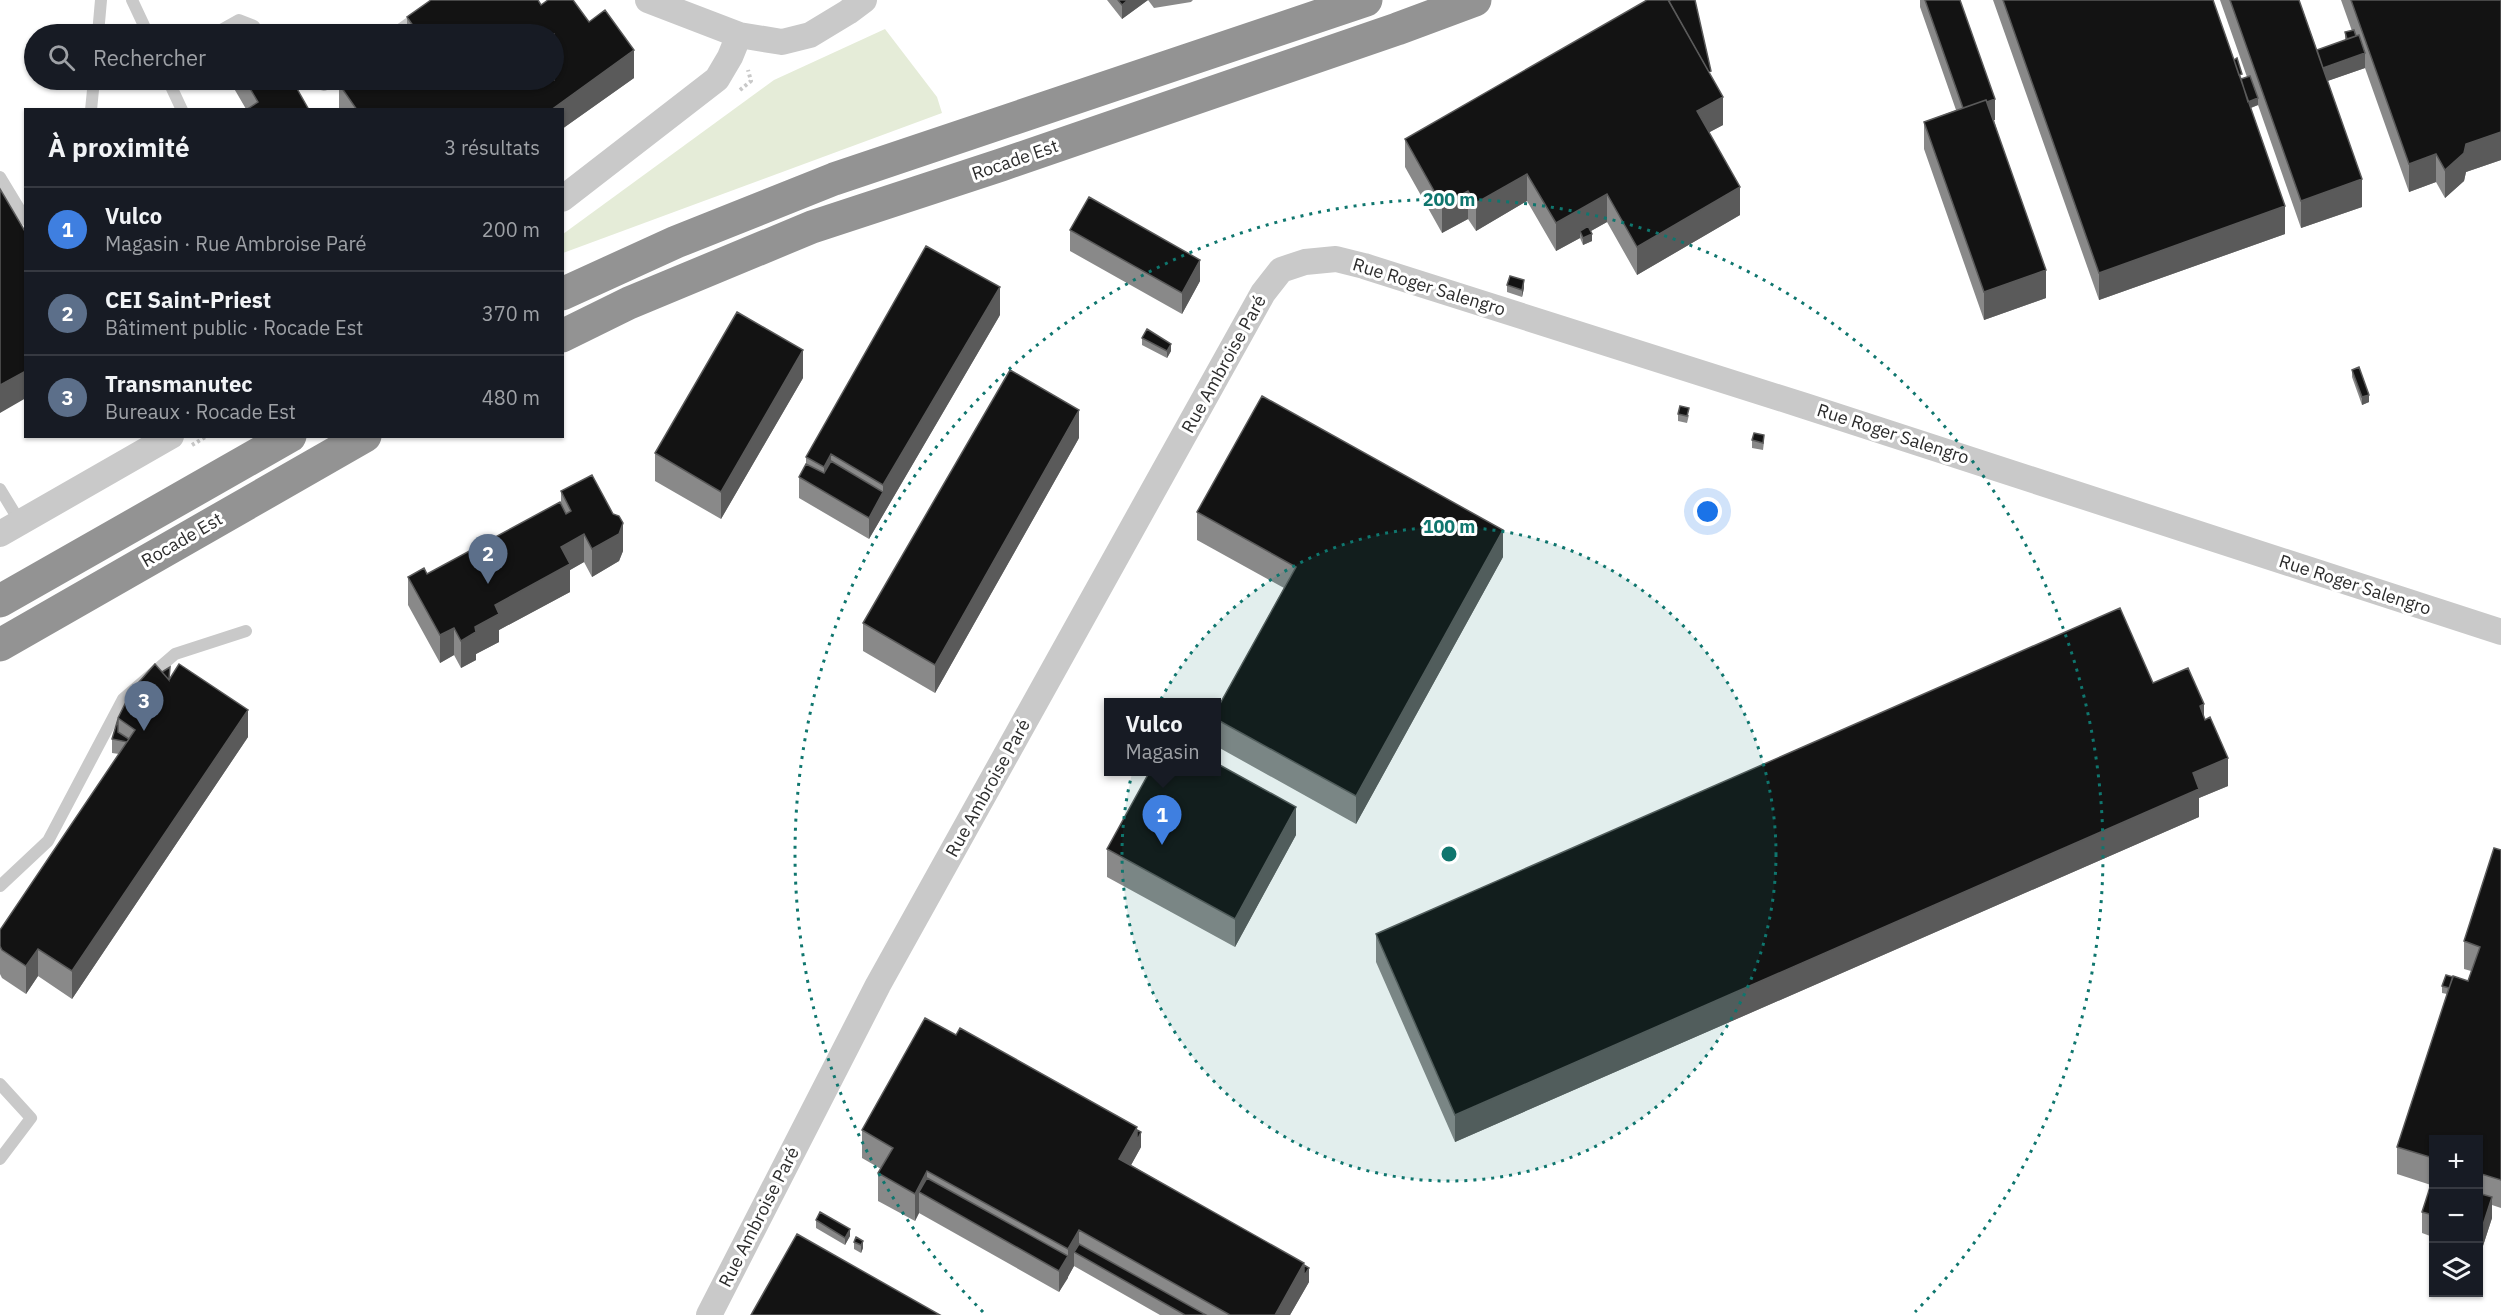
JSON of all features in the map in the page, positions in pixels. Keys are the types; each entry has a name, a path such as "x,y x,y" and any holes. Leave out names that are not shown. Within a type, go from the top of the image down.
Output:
{"highway":[{"path":"564,293 676,242 834,179 1366,0"},
{"name":"Rocade Est","path":"564,335 629,303 812,227 1363,41 1475,0"},
{"name":"Rocade Est","path":"0,602 287,438"},
{"name":"Rocade Est","path":"0,645 362,438"}],"street":[{"path":"648,0 738,35 782,42 810,35 864,0"},
{"path":"564,197 717,79 730,57 738,35"},
{"name":"Rue Roger Salengro","path":"1281,270 1305,262 1336,259 1364,266 2501,632"},
{"name":"Rue Ambroise Paré","path":"710,1315 878,985 1263,293 1281,270"},
{"path":"10,528 161,439"}],"lane":[{"path":"99,24 101,0"},
{"path":"132,0 143,24"},
{"path":"408,24 442,0"},
{"path":"232,24 239,20 249,24"},
{"path":"92,108 93,90"},
{"path":"173,90 181,108"},
{"path":"0,177 24,217"},
{"path":"0,489 10,528"},
{"path":"0,886 48,841 123,699 175,654 246,631"},
{"path":"0,1084 31,1118 0,1159"}],"green space":[{"path":"885,29 937,97 942,113 564,253 564,233 774,80"}],"building":[{"path":"431,0 538,0 541,5 548,0 573,0 589,22 605,10 634,50 554,108 356,108 343,90 564,90 564,24 412,24 407,17"},
{"path":"1118,0 1128,0 1122,5"},
{"path":"1647,0 1668,0 1723,97 1697,111 1740,187 1637,247 1607,194 1556,223 1527,174 1476,203 1468,191 1442,205 1405,139"},
{"path":"1695,0 1711,71 1709,72 1669,1"},
{"path":"1925,0 1960,0 1995,99 1963,108"},
{"path":"2003,0 2213,0 2285,206 2099,273"},
{"path":"2230,0 2299,0 2362,179 2301,201"},
{"path":"2351,0 2501,0 2501,132 2466,144 2464,153 2445,170 2436,154 2409,164"},
{"path":"2354,30 2356,36 2347,39 2345,32"},
{"path":"2359,35 2365,53 2323,68 2317,50"},
{"path":"2237,58 2242,74 2239,75 2234,60"},
{"path":"2250,76 2258,98 2248,102 2241,79"},
{"path":"251,90 298,90 308,108 249,108 258,102"},
{"path":"1986,100 2046,270 1984,292 1924,122"},
{"path":"0,189 24,230 24,372 0,385"},
{"path":"1089,197 1200,260 1182,293 1070,230"},
{"path":"1588,226 1592,234 1583,238 1580,231"},
{"path":"926,246 1000,287 883,485 831,454 824,467 806,457"},
{"path":"1510,276 1524,280 1522,290 1507,285"},
{"path":"737,312 803,350 721,492 655,453"},
{"path":"1147,329 1171,344 1167,351 1142,338"},
{"path":"2359,367 2369,395 2362,397 2352,370"},
{"path":"1010,370 1079,410 935,665 863,623"},
{"path":"1262,396 1503,530 1356,796 1221,722 1221,702 1296,567 1197,512"},
{"path":"1680,406 1689,408 1687,416 1678,414"},
{"path":"1754,433 1764,435 1763,443 1752,440"},
{"path":"831,461 883,492 869,518 799,477 806,464 824,473"},
{"path":"592,475 613,514 619,516 623,523 619,534 592,549 584,534 561,547 570,564 495,605 499,614 475,627 476,632 461,641 454,628 440,635 408,577 424,568 427,574 560,502 566,514 571,511 561,491"},
{"path":"2120,608 2153,683 2188,668 2204,704 2200,706 2205,720 2210,717 2228,758 2193,773 2199,789 1455,1115 1376,934"},
{"path":"155,664 169,680 179,664 248,710 72,971 38,949 26,966 2,950 0,930 135,730 118,718 132,690"},
{"path":"170,667 169,679 169,680 162,672"},
{"path":"118,719 118,732 129,739 127,742 112,739"},
{"path":"1221,766 1296,807 1235,919 1107,849 1147,776 1221,776"},
{"path":"2494,848 2501,850 2501,1180 2483,1175 2483,1135 2429,1135 2429,1157 2397,1147 2453,976 2468,981 2480,947 2464,941"},
{"path":"2446,975 2453,977 2449,988 2442,986"},
{"path":"925,1018 956,1035 960,1028 1137,1127 1119,1159 1304,1263 1275,1315 1230,1315 1079,1230 1068,1249 927,1171 915,1194 878,1173 893,1148 862,1130"},
{"path":"927,1178 1068,1256 1059,1271 919,1192"},
{"path":"2429,1190 2429,1214 2422,1212"},
{"path":"2483,1194 2492,1197 2483,1225"},
{"path":"820,1212 850,1229 845,1238 816,1220"},
{"path":"797,1234 940,1315 751,1315"},
{"path":"856,1237 863,1241 861,1245 854,1242"},
{"path":"1079,1244 1206,1315 1185,1315 1074,1252"},
{"path":"1304,1265 1309,1268 1304,1276"}],"place":[{"name":"CEI Saint-Priest","path":"488,584"},
{"name":"Transmanutec","path":"144,731"},
{"name":"Vulco","path":"1162,845"}]}
